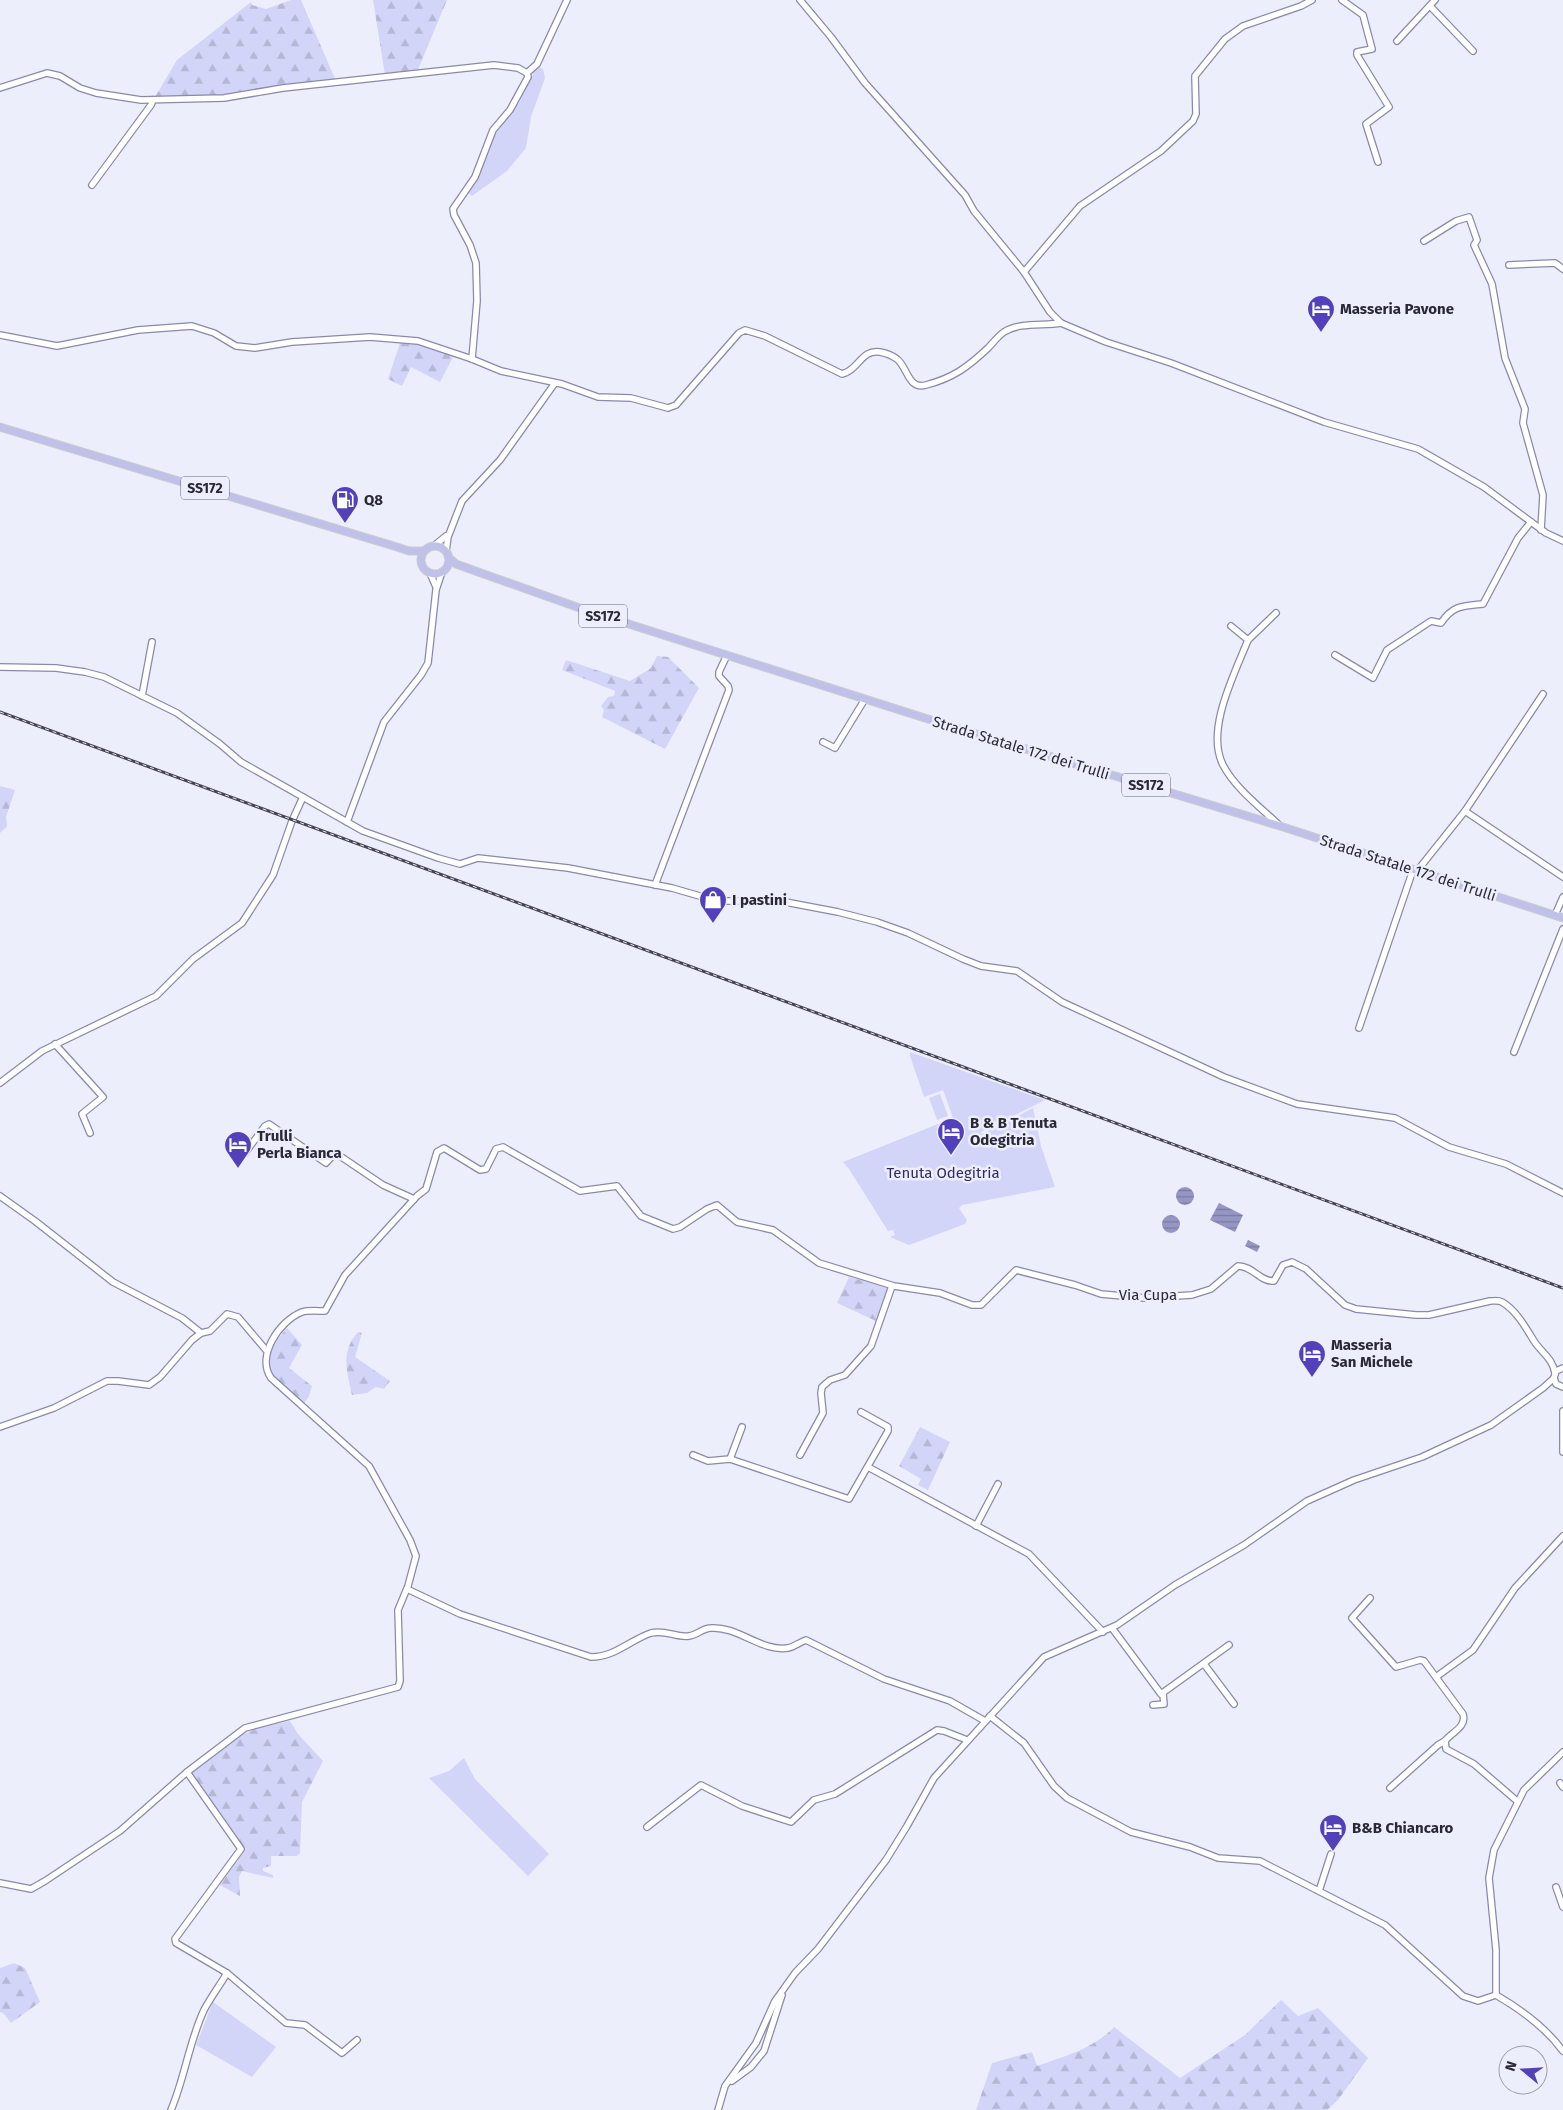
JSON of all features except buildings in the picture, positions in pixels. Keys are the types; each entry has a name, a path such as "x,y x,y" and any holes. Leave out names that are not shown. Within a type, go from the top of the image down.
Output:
{"main road":[{"name":"SS172","path":"0,427 409,551"},
{"path":"409,551 424,551 435,546"},
{"name":"Strada Statale 172 dei Trulli","path":"435,546 448,554 456,564 591,612 865,699 1280,826 1559,916"},
{"path":"409,551 421,560 423,566 430,573"},
{"path":"421,560 424,551"},
{"path":"444,570 448,554"},
{"name":"Strada Statale 172 dei Trulli","path":"430,573 454,568 481,573"}],"street":[{"path":"527,73 537,64 567,0"},
{"path":"800,0 831,36 865,83 965,195 974,211 1024,272 1050,312 1061,323 1106,342 1171,363 1324,422 1418,449 1484,487 1542,530 1563,540"},
{"path":"1024,272 1080,206 1161,151 1189,125 1196,114 1195,76 1225,39 1242,26 1301,6 1312,0"},
{"path":"1342,0 1363,15 1372,49 1357,52 1357,55 1389,107 1366,124 1378,162"},
{"path":"1397,41 1435,0"},
{"path":"1430,6 1473,51"},
{"path":"0,88 48,73 60,76 80,88 96,93 153,100 224,98 283,88 494,65 518,68 527,73"},
{"path":"472,359 477,301 476,263 470,245 453,209 475,177 494,130 510,110 524,87 528,77 527,73"},
{"path":"92,185 153,100"},
{"path":"1424,241 1456,221 1469,217 1477,240 1474,245 1492,284 1505,358 1525,409 1524,424 1543,495 1542,530"},
{"path":"1509,265 1555,263 1563,269"},
{"path":"0,335 58,346 138,330 192,326 214,333 236,346 255,348 292,342 370,337 418,341 501,371 555,383 598,397 631,398 668,408 676,405 683,398 728,346 745,330 765,336 842,374 850,372 865,355 872,352 886,354 898,360 910,380 916,385 924,386 955,375 968,366 1005,332 1021,327 1061,323"},
{"path":"448,554 446,543 462,501 500,460 555,383"},
{"path":"1334,655 1373,678 1387,650 1432,621 1441,623 1449,611 1461,606 1484,604 1518,538 1531,522"},
{"path":"435,546 442,541 450,530"},
{"path":"347,822 384,722 427,665 436,590 444,570"},
{"path":"430,573 436,590"},
{"path":"1276,613 1248,640 1221,707 1218,743 1222,765 1239,786 1280,826"},
{"path":"1231,626 1248,640"},
{"path":"142,696 152,642"},
{"path":"655,885 702,756 729,690 728,686 719,676 727,655"},
{"path":"0,667 56,668 104,677 177,713 241,762 347,822 370,834 438,858 460,864 478,858 568,868 655,885 728,903 780,901 838,912 877,922 908,933 981,966 1017,972 1062,1002 1224,1077 1297,1104 1395,1118 1448,1147 1506,1164 1563,1193"},
{"path":"1359,1028 1415,870 1465,811 1543,694"},
{"path":"823,742 835,748 865,699"},
{"path":"0,1083 42,1051 156,996 193,959 242,923 273,875 303,796"},
{"path":"1465,811 1563,877"},
{"path":"1559,916 1563,897"},
{"path":"1514,1052 1563,929"},
{"path":"55,1044 103,1097 82,1114 90,1133"},
{"path":"0,1883 31,1889 45,1881 120,1831 187,1772 245,1728 398,1687 400,1681 398,1610 407,1590 416,1556 410,1540 369,1466 271,1378 265,1363 266,1350 278,1333 295,1316 303,1311 325,1311 345,1276 414,1199 383,1185 337,1154 333,1155 326,1163 269,1124 265,1126 245,1153"},
{"name":"Via Cupa","path":"414,1199 426,1189 437,1152 444,1148 480,1170 486,1169 496,1149 503,1147 580,1191 616,1186 641,1216 673,1229 680,1227 707,1209 717,1205 737,1222 773,1230 819,1263 892,1286 940,1292 978,1306 1016,1270 1076,1284 1101,1294 1155,1297 1192,1295 1211,1289 1238,1266 1249,1268 1266,1280 1274,1281 1283,1265 1292,1262 1306,1269 1345,1305 1356,1309 1429,1315 1490,1300 1502,1302 1529,1330 1534,1342 1551,1361"},
{"path":"0,1196 110,1280 182,1318 202,1333"},
{"path":"800,1455 823,1413 822,1387 830,1380 845,1375 871,1346 892,1286"},
{"path":"0,1427 54,1408 108,1381 118,1380 149,1385 160,1376 188,1344 202,1333 207,1333 225,1315 230,1314 238,1318 266,1350"},
{"path":"718,2110 724,2090 756,2042 770,2011 795,1973 818,1949 886,1860 907,1826 928,1785 1044,1657 1112,1628 1175,1584 1244,1545 1307,1501 1354,1480 1422,1457 1491,1425 1543,1388 1563,1368 1551,1361"},
{"path":"1543,1388 1561,1388 1554,1375 1551,1361"},
{"path":"1563,1410 1563,1452"},
{"path":"693,1455 708,1461 730,1460 847,1499 851,1497 889,1429 861,1412"},
{"path":"730,1460 742,1427"},
{"path":"868,1467 1029,1554 1103,1632"},
{"path":"976,1526 998,1484"},
{"path":"1436,1676 1473,1650 1515,1588 1563,1536"},
{"path":"407,1590 460,1614 591,1657 611,1654 648,1634 658,1631 689,1636 709,1628 725,1628 765,1645 780,1648 789,1648 803,1641 810,1641 874,1674 906,1687 950,1701 985,1721"},
{"path":"1370,1598 1352,1618 1396,1667 1423,1660 1464,1717 1461,1726 1390,1788"},
{"path":"1112,1628 1160,1694 1164,1694"},
{"path":"1164,1694 1229,1645"},
{"path":"1204,1664 1234,1704"},
{"path":"1153,1705 1164,1704 1164,1694"},
{"path":"990,1716 1024,1743 1054,1786 1062,1793 1111,1822 1131,1832 1190,1847 1214,1857 1260,1861 1386,1925 1463,1996 1478,2001 1496,1995 1516,2006 1541,2027 1563,2052"},
{"path":"647,1827 701,1785 742,1806 791,1822 814,1800 837,1793 936,1730 944,1731 967,1740"},
{"path":"1444,1741 1446,1749 1474,1764 1517,1801"},
{"path":"1496,1995 1496,1950 1489,1878 1494,1850 1524,1790 1563,1752"},
{"path":"187,1772 241,1849 175,1939 176,1943 227,1972 286,2023 305,2025 342,2053 357,2040"},
{"path":"1319,1891 1331,1854"},
{"path":"1556,1887 1563,1907"},
{"path":"170,2110 180,2088 188,2052 204,2010 227,1972"},
{"path":"724,2090 755,2062 764,2051 776,2011 786,1987"}],"green space":[{"path":"291,0 301,0 336,81 225,96 155,97 177,60 251,2 252,5 266,9"},
{"path":"373,0 447,0 417,72 385,75"},
{"path":"537,66 543,69 545,78 531,117 526,148 507,171 472,196 467,192 490,142 519,103"},
{"path":"400,343 418,344 454,355 440,382 411,367 402,386 388,379"},
{"path":"657,656 668,657 699,688 665,749 602,717 604,710 601,706 608,697 614,696 615,691 562,670 566,660 630,681 651,668"},
{"path":"0,786 15,790 6,817 7,826 0,833"},
{"name":"Tenuta Odegitria","path":"910,1052 1045,1100 981,1132 982,1134 1033,1108 1041,1146 1055,1187 962,1205 959,1208 967,1220 965,1224 909,1245 890,1237 895,1235 893,1230 888,1231 843,1162 953,1118 943,1090 924,1097"},
{"path":"940,1094 948,1116 937,1120 929,1098"},
{"path":"849,1277 888,1288 876,1321 837,1303"},
{"path":"287,1328 302,1345 289,1368 312,1386 309,1396 303,1405 268,1370 271,1347"},
{"path":"358,1332 362,1333 355,1357 390,1381 384,1389 376,1387 367,1393 352,1395 346,1362 352,1339"},
{"path":"920,1427 950,1442 928,1490 918,1485 921,1479 899,1466"},
{"path":"290,1721 298,1734 323,1761 302,1802 300,1853 297,1856 271,1856 271,1866 263,1868 263,1871 273,1875 273,1878 242,1871 239,1877 240,1896 220,1885 243,1853 190,1774 244,1734 260,1727"},
{"path":"464,1758 475,1779 549,1854 528,1876 429,1778 449,1771"},
{"path":"14,1963 25,1968 40,2002 11,2023 0,2012 0,1968"},
{"path":"1281,2000 1298,2016 1318,2008 1368,2058 1338,2100 1327,2110 976,2110 992,2063 1032,2052 1037,2066 1088,2046 1106,2035 1114,2027 1180,2078 1245,2035"},
{"path":"213,2002 276,2047 252,2077 196,2045"}],"shaded area":[{"path":"1185,1187 1191,1190 1194,1196 1191,1202 1185,1205 1179,1202 1176,1196 1179,1190"},
{"path":"1219,1203 1243,1215 1235,1232 1210,1220"},
{"path":"1167,1215 1175,1215 1180,1220 1178,1231 1167,1233 1162,1228 1162,1220"},
{"path":"1248,1240 1260,1246 1257,1252 1245,1246"}],"railway":[{"path":"0,712 1563,1288"}],"place":[{"name":"Masseria Pavone","path":"1321,333"},
{"name":"Q8","path":"345,524"},
{"name":"I pastini","path":"713,924"},
{"name":"B & B Tenuta Odegitria","path":"951,1156"},
{"name":"Trulli Perla Bianca","path":"238,1169"},
{"name":"Masseria San Michele","path":"1312,1378"},
{"name":"B&B Chiancaro","path":"1333,1852"}]}
